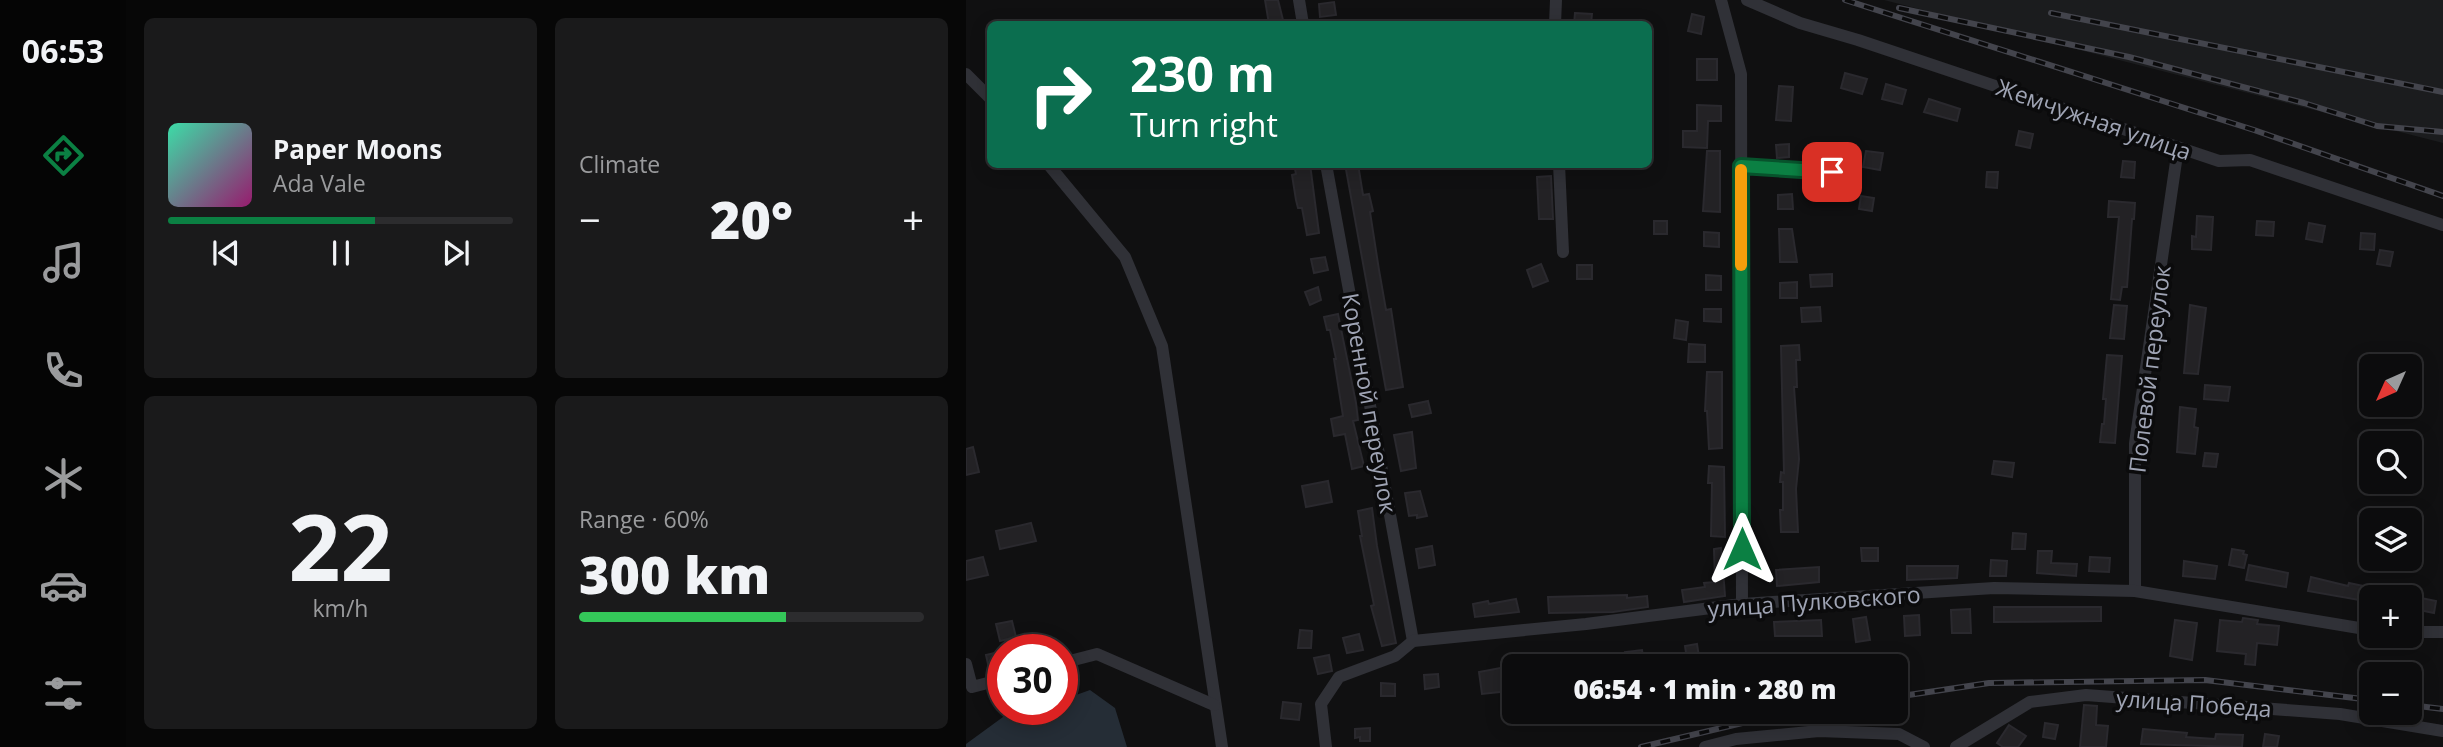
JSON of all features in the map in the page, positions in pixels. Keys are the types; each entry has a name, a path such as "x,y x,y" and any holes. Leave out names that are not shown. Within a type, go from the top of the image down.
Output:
{"street":[{"path":"1299,0 1302,21"},
{"path":"1555,21 1556,0"},
{"path":"1721,0 1741,75 1742,604"},
{"name":"Жемчужная улица","path":"1747,0 1800,23 1858,40 2219,162 2250,160 2443,225"},
{"path":"966,74 987,95"},
{"name":"Полевой переулок","path":"2135,591 2135,443 2178,148"},
{"path":"1741,166 1855,173"},
{"path":"1051,168 1125,257 1162,346 1222,747"},
{"name":"Коренной переулок","path":"1327,168 1413,641"},
{"path":"1559,168 1563,252"},
{"name":"улица Пулковского","path":"1326,747 1321,705 1339,677 1395,656 1413,641 1586,624 1742,604 1994,588 2135,591 2359,628"},
{"path":"2422,632 2443,632"},
{"path":"1078,659 1097,654 1214,705"},
{"path":"966,664 972,687 987,683"},
{"name":"улица Победа","path":"1956,747 2030,702 2086,695 2340,714 2443,731"},
{"path":"1705,747 1736,739 1819,731 1899,734 1924,747"}],"shaded area":[{"path":"1884,0 2443,0 2443,143"},
{"path":"1090,690 1115,708 1127,747 966,747 966,744 992,725 1078,725 1078,694"}],"building":[{"path":"1265,0 1278,0 1283,21 1268,21"},
{"path":"1334,2 1336,15 1320,17 1319,4"},
{"path":"1575,13 1592,14 1591,21 1574,21"},
{"path":"1692,14 1704,17 1701,34 1688,31"},
{"path":"1697,59 1717,59 1717,80 1697,80"},
{"path":"1845,73 1867,79 1862,94 1841,88"},
{"path":"1886,84 1906,90 1902,104 1882,99"},
{"path":"1779,86 1793,87 1791,121 1776,120"},
{"path":"1929,99 1960,109 1957,121 1924,112"},
{"path":"1697,105 1721,106 1721,121 1708,121 1707,148 1683,147 1683,131 1697,131"},
{"path":"2019,131 2033,134 2030,148 2016,145"},
{"path":"1789,144 1789,157 1777,158 1776,145"},
{"path":"1707,151 1720,151 1720,212 1703,211"},
{"path":"1866,151 1883,153 1880,170 1863,167"},
{"path":"2123,161 2135,162 2134,178 2121,177"},
{"path":"1295,168 1311,168 1319,233 1307,235 1302,208 1298,208 1296,200 1292,175 1296,174"},
{"path":"1346,168 1359,168 1363,195 1369,194 1386,310 1391,309 1403,387 1386,390"},
{"path":"1987,172 1998,172 1997,188 1986,187"},
{"path":"1551,176 1553,219 1539,219 1537,177"},
{"path":"1792,194 1793,209 1778,209 1778,195"},
{"path":"1861,196 1874,198 1872,211 1859,209"},
{"path":"2109,201 2135,203 2127,287 2122,287 2120,300 2111,299 2119,217 2108,217"},
{"path":"2197,216 2213,217 2211,250 2192,249 2192,236 2196,237"},
{"path":"1654,221 1667,221 1667,234 1654,234"},
{"path":"2257,221 2274,222 2273,236 2256,235"},
{"path":"2309,223 2325,226 2322,242 2306,239"},
{"path":"1779,229 1792,229 1797,262 1780,262"},
{"path":"1704,232 1719,233 1719,247 1704,246"},
{"path":"2361,233 2375,234 2374,250 2360,249"},
{"path":"2380,250 2393,252 2390,266 2377,264"},
{"path":"1325,257 1328,270 1314,273 1311,259"},
{"path":"1541,264 1548,281 1533,287 1527,270"},
{"path":"1577,265 1592,265 1592,279 1577,279"},
{"path":"1832,274 1832,286 1811,287 1810,275"},
{"path":"1706,275 1721,276 1721,290 1706,290"},
{"path":"1797,282 1797,298 1780,298 1780,283"},
{"path":"1318,287 1321,300 1310,305 1305,292"},
{"path":"2114,305 2127,306 2124,339 2110,338"},
{"path":"2190,305 2206,308 2198,374 2184,373"},
{"path":"1820,307 1821,321 1802,322 1801,308"},
{"path":"1704,309 1721,309 1721,322 1704,321"},
{"path":"1338,314 1356,403 1358,420 1353,421 1364,466 1352,469 1345,434 1334,436 1331,419 1343,416 1336,359 1330,330 1327,330 1324,317"},
{"path":"1676,320 1688,322 1686,340 1674,338"},
{"path":"1689,344 1705,345 1705,362 1688,362"},
{"path":"1799,345 1800,360 1796,360 1797,387 1794,387 1799,459 1796,489 1798,532 1781,532 1783,482 1780,482 1781,472 1784,473 1781,346"},
{"path":"2107,355 2122,356 2115,443 2100,442 2104,424"},
{"path":"1707,372 1722,372 1722,448 1709,449 1705,411"},
{"path":"2205,385 2230,387 2228,401 2204,399"},
{"path":"1428,401 1431,413 1412,417 1409,405"},
{"path":"2180,407 2196,409 2194,427 2198,428 2195,454 2177,452"},
{"path":"1412,432 1416,468 1401,471 1394,435"},
{"path":"973,447 979,472 966,475 966,449"},
{"path":"2205,453 2218,454 2216,467 2203,466"},
{"path":"1994,461 2014,463 2012,477 1992,474"},
{"path":"1709,466 1724,467 1725,537 1711,536 1712,483 1708,483"},
{"path":"1328,481 1332,502 1306,507 1302,486"},
{"path":"1420,491 1427,516 1409,516 1405,493"},
{"path":"1372,508 1396,643 1382,646 1371,606 1374,605 1360,536 1358,511"},
{"path":"1031,523 1036,541 1000,549 996,531"},
{"path":"2013,533 2026,534 2025,549 2012,549"},
{"path":"1432,546 1435,565 1419,568 1416,549"},
{"path":"1721,548 1722,556 1725,555 1725,596 1684,602 1682,590 1705,587 1704,583 1715,582 1714,549"},
{"path":"1861,548 1878,548 1878,561 1862,561"},
{"path":"2232,549 2244,551 2243,554 2247,555 2244,568 2229,565"},
{"path":"2038,551 2052,551 2051,563 2077,564 2076,576 2037,573"},
{"path":"983,557 988,575 966,580 966,561"},
{"path":"2090,557 2110,558 2109,572 2089,571"},
{"path":"1991,560 2007,561 2006,576 1990,576"},
{"path":"2184,561 2217,566 2215,579 2183,576"},
{"path":"2249,565 2288,573 2286,587 2246,580"},
{"path":"1907,566 1958,566 1957,578 1907,580"},
{"path":"1819,567 1819,582 1777,586 1776,570"},
{"path":"2311,577 2348,586 2349,583 2359,585 2359,600 2308,591"},
{"path":"1627,595 1627,598 1647,596 1648,607 1613,612 1549,613 1548,597"},
{"path":"2422,598 2436,601 2434,613 2422,611"},
{"path":"1516,599 1519,612 1475,617 1473,604"},
{"path":"1994,607 2101,607 2101,621 1994,622"},
{"path":"1970,609 1971,633 1952,633 1951,610"},
{"path":"1919,615 1920,635 1905,636 1904,616"},
{"path":"1866,617 1870,640 1856,642 1853,619"},
{"path":"2243,618 2258,620 2257,624 2279,626 2277,645 2257,643 2255,665 2245,664 2246,654 2217,651 2220,620 2242,622"},
{"path":"1821,620 1822,636 1775,636 1774,622"},
{"path":"2175,620 2197,623 2192,660 2170,656"},
{"path":"1012,621 1015,634 998,634 996,624"},
{"path":"1300,630 1312,631 1311,648 1298,648"},
{"path":"1359,634 1363,650 1347,653 1343,638"},
{"path":"1697,644 1699,654 1686,654 1685,646"},
{"path":"1642,650 1643,654 1625,654"},
{"path":"1329,655 1332,671 1318,674 1314,658"},
{"path":"1502,668 1502,692 1482,694 1479,672"},
{"path":"1438,674 1439,687 1425,689 1424,675"},
{"path":"1381,683 1395,684 1395,696 1381,696"},
{"path":"1283,702 1301,704 1299,720 1281,718"},
{"path":"2084,705 2097,706 2096,725 2108,726 2106,747 2080,747"},
{"path":"2045,723 2058,725 2055,739 2043,737"},
{"path":"2009,725 2026,736 2018,747 2003,747 1997,743"},
{"path":"1370,728 1370,741 1355,738 1355,729"},
{"path":"2143,729 2215,739 2216,734 2243,735 2242,747 2141,744"},
{"path":"2265,734 2279,736 2277,747 2263,747"}],"railway":[{"path":"1845,0 2254,130 2443,196"},
{"path":"1899,8 2129,57 2304,103 2377,126 2443,132"},
{"path":"2051,13 2443,92"},
{"path":"1908,695 1989,683 2205,680 2359,699"},
{"path":"2422,706 2443,709"},
{"path":"1641,747 1738,724"}],"slow traffic":[{"path":"1741,170 1741,265"}],"route":[{"path":"1742,549 1741,166 1832,172"}]}
